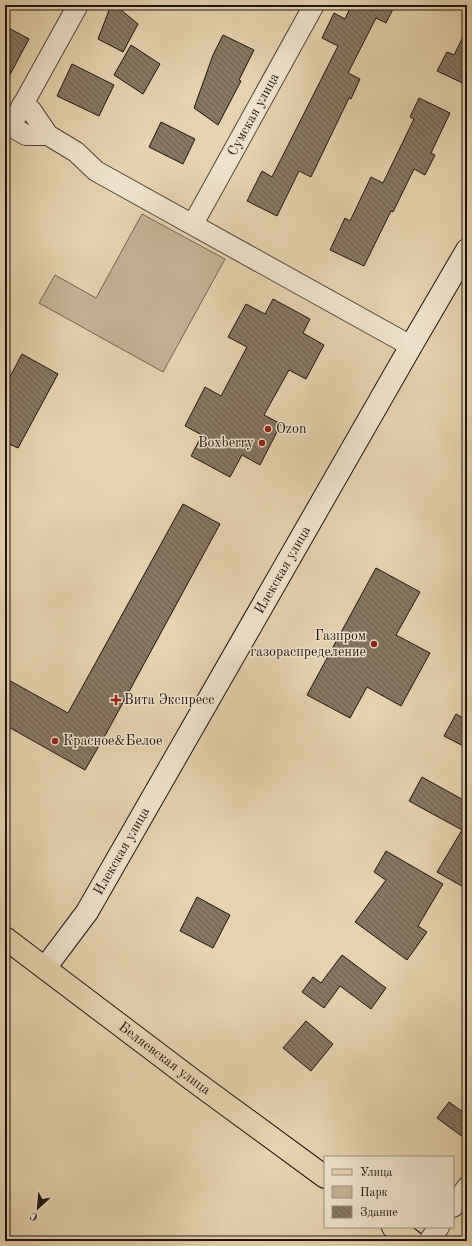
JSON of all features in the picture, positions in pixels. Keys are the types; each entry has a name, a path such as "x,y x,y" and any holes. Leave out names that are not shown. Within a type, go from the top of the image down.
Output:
{"main road":[{"name":"Беляевская улица","path":"5,938 194,1081 324,1176"},
{"path":"394,1228 412,1241"}],"street":[{"path":"48,135 26,135 8,125 22,105 78,5"},
{"name":"Сумская улица","path":"193,224 314,5"},
{"path":"22,105 31,110 48,135 76,152 96,171 410,346"},
{"name":"Илекская улица","path":"45,968 86,912 410,346 467,250"},
{"path":"454,1206 467,1187"},
{"path":"429,1241 438,1228"}],"green space":[{"path":"142,214 225,259 163,372 39,303 55,275 96,298"}],"building":[{"path":"111,5 115,5 138,24 123,52 98,39"},
{"path":"349,5 395,5 386,23 376,18 348,73 360,79 351,99 349,98 311,177 299,171 277,216 247,201 262,171 272,177 338,46 322,38 334,13 345,19 351,6"},
{"path":"5,26 29,39 5,84"},
{"path":"467,29 467,85 437,71 447,52 454,55"},
{"path":"223,35 254,50 239,80 241,81 218,125 194,108 213,55"},
{"path":"131,45 160,64 143,94 114,75"},
{"path":"72,64 114,85 99,116 57,96"},
{"path":"419,98 450,113 431,153 435,155 425,175 414,169 393,212 391,211 364,266 330,250 345,218 350,221 371,177 383,183 414,119 410,117"},
{"path":"161,122 195,139 183,164 149,147"},
{"path":"273,299 310,319 303,333 324,345 306,379 289,370 264,415 281,424 260,465 242,455 230,477 191,456 202,435 185,426 205,387 221,396 247,347 228,337 246,304 265,314"},
{"path":"22,354 58,374 18,448 5,442 5,386"},
{"path":"183,504 220,524 85,770 5,725 5,678 68,713"},
{"name":"Газпром газораспределение","path":"376,568 420,592 396,635 430,653 401,706 367,687 350,718 307,695"},
{"path":"456,714 467,720 467,748 444,736"},
{"path":"422,777 467,802 467,889 437,872 462,830 409,801"},
{"path":"386,851 443,884 418,926 427,932 407,960 355,922 386,880 374,872"},
{"path":"197,897 230,915 213,948 180,931"},
{"path":"342,955 386,988 371,1009 340,986 324,1008 302,992 313,977 321,983"},
{"path":"306,1021 333,1044 311,1071 283,1048"},
{"path":"449,1102 467,1115 467,1140 437,1118"}],"place":[{"name":"Ozon","path":"268,429"},
{"name":"Boxberry","path":"262,443"},
{"name":"Газпром газораспределение","path":"374,644"},
{"name":"Вита Экспресс","path":"116,700"},
{"name":"Красное&Белое","path":"55,741"}]}
